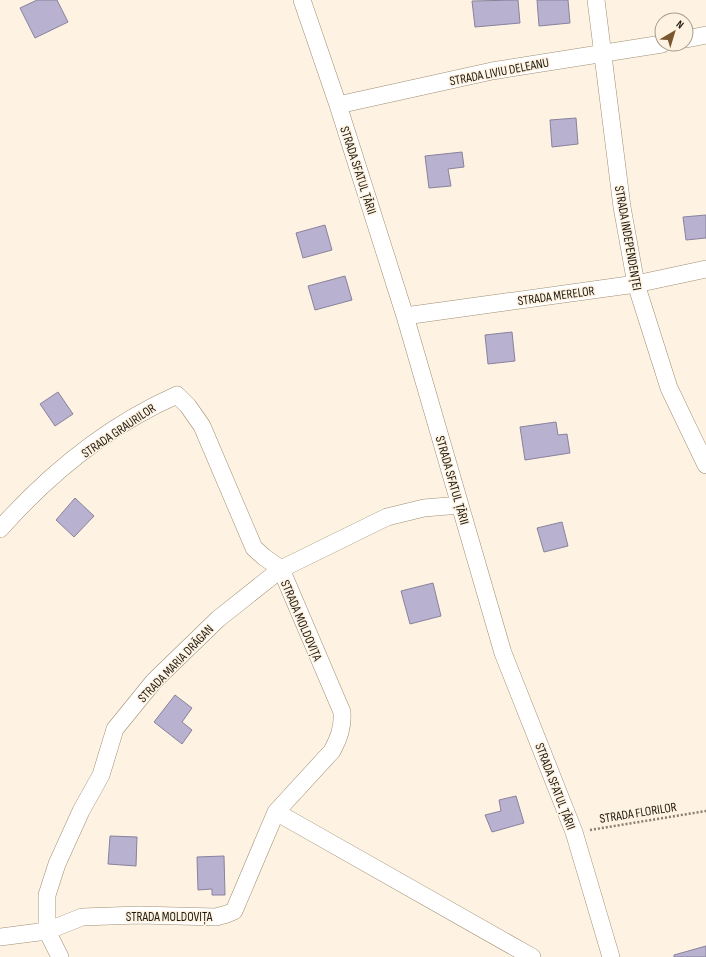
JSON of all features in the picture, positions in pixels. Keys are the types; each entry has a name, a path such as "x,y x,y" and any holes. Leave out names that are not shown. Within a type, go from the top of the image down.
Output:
{"street":[{"name":"STRADA SFATUL ȚĂRII","path":"302,0 338,105 405,316 503,653 574,832 611,957"},
{"name":"STRADA INDEPENDENȚEI","path":"596,0 622,207 636,284 669,388 706,464"},
{"path":"694,38 706,36"},
{"name":"STRADA LIVIU DELEANU","path":"338,105 492,71 654,45"},
{"name":"STRADA MERELOR","path":"405,316 636,284 706,269"},
{"name":"STRADA GRAURILOR","path":"0,528 24,502 94,443 148,408 177,395 188,406 202,426 254,548 264,557 281,568"},
{"name":"STRADA MARIA DRĂGAN","path":"60,957 47,932 47,895 57,864 101,775 115,730 154,681 218,619 281,568 387,517 424,508 460,505"},
{"name":"STRADA MOLDOVIȚA","path":"47,932 82,917 139,915 216,917 227,914 237,906 276,812 332,751 337,742 342,721 342,712 281,568"},
{"path":"276,812 532,957"},
{"path":"0,937 47,932"}],"path":[{"name":"STRADA FLORILOR","path":"574,832 706,811"}],"building":[{"path":"37,0 57,0 68,22 35,38 20,8"},
{"path":"518,0 520,23 475,27 472,1"},
{"path":"537,0 568,0 570,23 539,26"},
{"path":"576,118 578,144 552,147 550,120"},
{"path":"462,152 464,167 448,169 451,186 429,188 425,156"},
{"path":"706,215 706,238 686,240 683,217"},
{"path":"325,225 332,250 303,258 296,233"},
{"path":"345,276 352,300 315,310 308,286"},
{"path":"512,332 515,361 488,364 485,335"},
{"path":"58,392 73,414 55,426 40,404"},
{"path":"556,422 558,435 567,434 570,453 525,460 520,427"},
{"path":"75,498 94,516 74,537 56,520"},
{"path":"562,522 568,546 544,552 537,528"},
{"path":"433,583 441,616 410,624 401,591"},
{"path":"175,695 192,708 182,722 192,730 182,744 154,722"},
{"path":"516,796 524,823 492,832 485,815 501,811 499,800"},
{"path":"110,836 137,837 136,866 108,864"},
{"path":"224,856 225,895 212,895 212,889 198,890 197,857"},
{"path":"706,946 706,957 674,957 674,955"}]}
